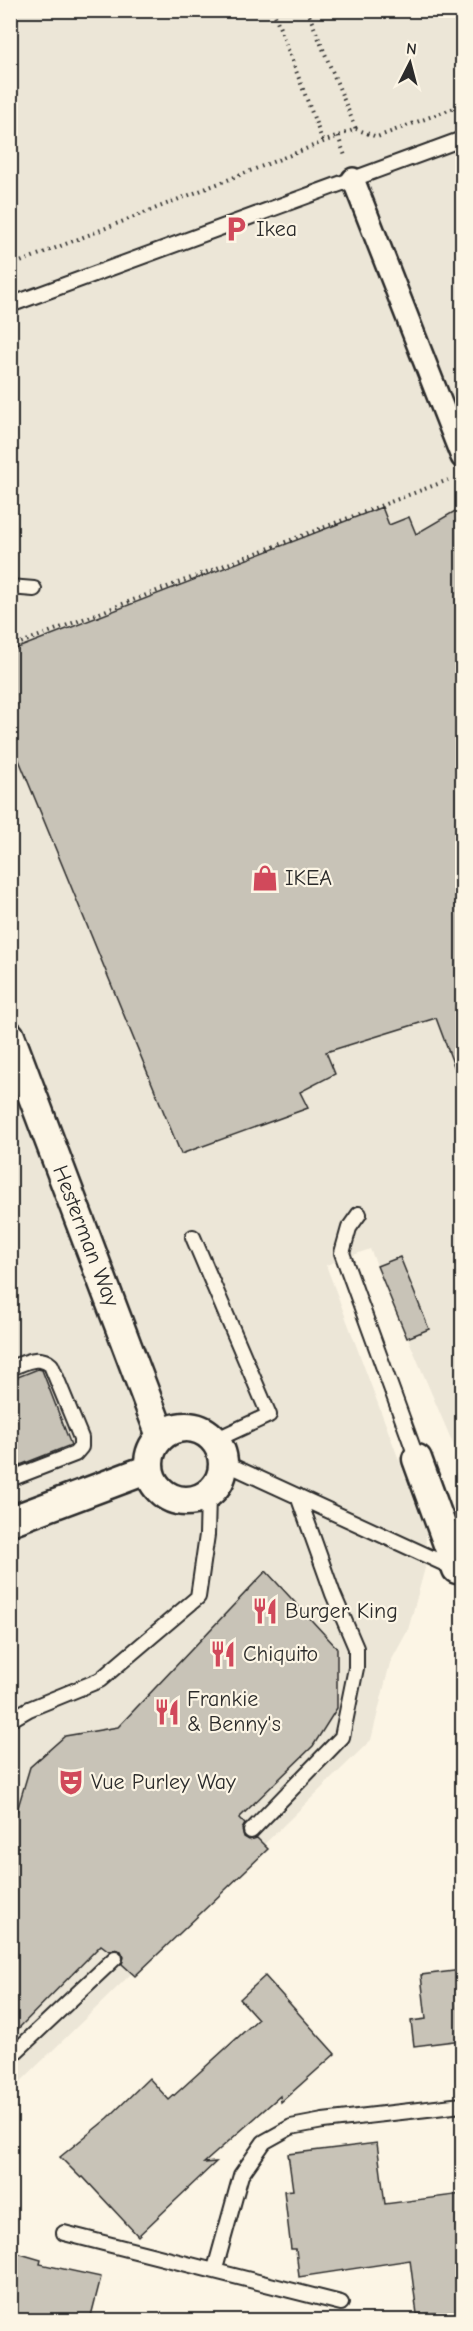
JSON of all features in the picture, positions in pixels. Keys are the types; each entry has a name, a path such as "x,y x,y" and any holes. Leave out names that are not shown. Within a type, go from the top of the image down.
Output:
{"street":[{"path":"353,179 462,457"},
{"name":"Hesterman Way","path":"10,1036 160,1436"},
{"path":"194,1427 219,1451 216,1486 208,1495 185,1502 174,1499 157,1488 148,1469 153,1446 160,1436 176,1428 194,1427"},
{"path":"417,1459 457,1556"},
{"path":"10,1521 148,1469"}],"lane":[{"path":"10,305 462,139"},
{"path":"10,587 34,589"},
{"path":"359,1214 349,1227 342,1253 417,1459"},
{"path":"194,1237 269,1415 219,1451 298,1496 457,1556"},
{"path":"10,1368 36,1359 44,1359 51,1365 81,1438 81,1447 75,1454 10,1479"},
{"path":"10,1720 28,1709 100,1680 198,1597 207,1535 208,1495"},
{"path":"251,1831 342,1737 356,1668 356,1648 333,1594 298,1496"},
{"path":"10,2057 115,1958"},
{"path":"215,2269 241,2175 264,2142 291,2127 323,2121 462,2105"},
{"path":"64,2233 215,2269 341,2303"}],"path":[{"path":"273,10 323,142"},
{"path":"307,10 356,129"},
{"path":"10,266 356,129 377,137 462,105"},
{"path":"10,647 452,478"}],"shaded area":[{"path":"11,11 462,11 462,1465 370,1249 326,1265 426,1532 425,1568 408,1630 390,1663 371,1740 11,2091"}],"building":[{"name":"IKEA","path":"382,507 389,525 409,517 416,534 462,507 462,1081 460,1082 436,1018 326,1052 335,1074 300,1092 308,1108 181,1154 10,738 10,651"},
{"path":"400,1257 429,1329 407,1338 377,1266"},
{"path":"38,1369 42,1370 71,1445 10,1469 10,1380"},
{"path":"266,1571 337,1648 337,1708 313,1746 239,1818 245,1824 242,1829 244,1837 249,1840 257,1838 268,1849 135,1976 122,1964 124,1957 121,1951 114,1949 109,1951 101,1945 10,2037 10,1834 30,1767 65,1736 118,1727"},
{"path":"462,1970 462,2040 414,2046 411,2021 426,2019 421,1975"},
{"path":"265,1976 335,2054 281,2102 280,2096 204,2163 216,2162 138,2236 83,2177 81,2178 60,2157 108,2118 149,2078 169,2100 258,2019 240,1999"},
{"path":"377,2143 385,2204 462,2194 462,2312 417,2314 410,2260 299,2277 296,2249 291,2249 284,2191 293,2190 288,2154"},
{"path":"10,2251 41,2260 40,2264 101,2277 90,2320 10,2320"}],"place":[{"name":"Ikea","path":"236,229"},
{"name":"IKEA","path":"265,878"},
{"name":"Burger King","path":"265,1611"},
{"name":"Chiquito","path":"223,1654"},
{"name":"Frankie & Benny's","path":"167,1712"},
{"name":"Vue Purley Way","path":"71,1782"}]}
